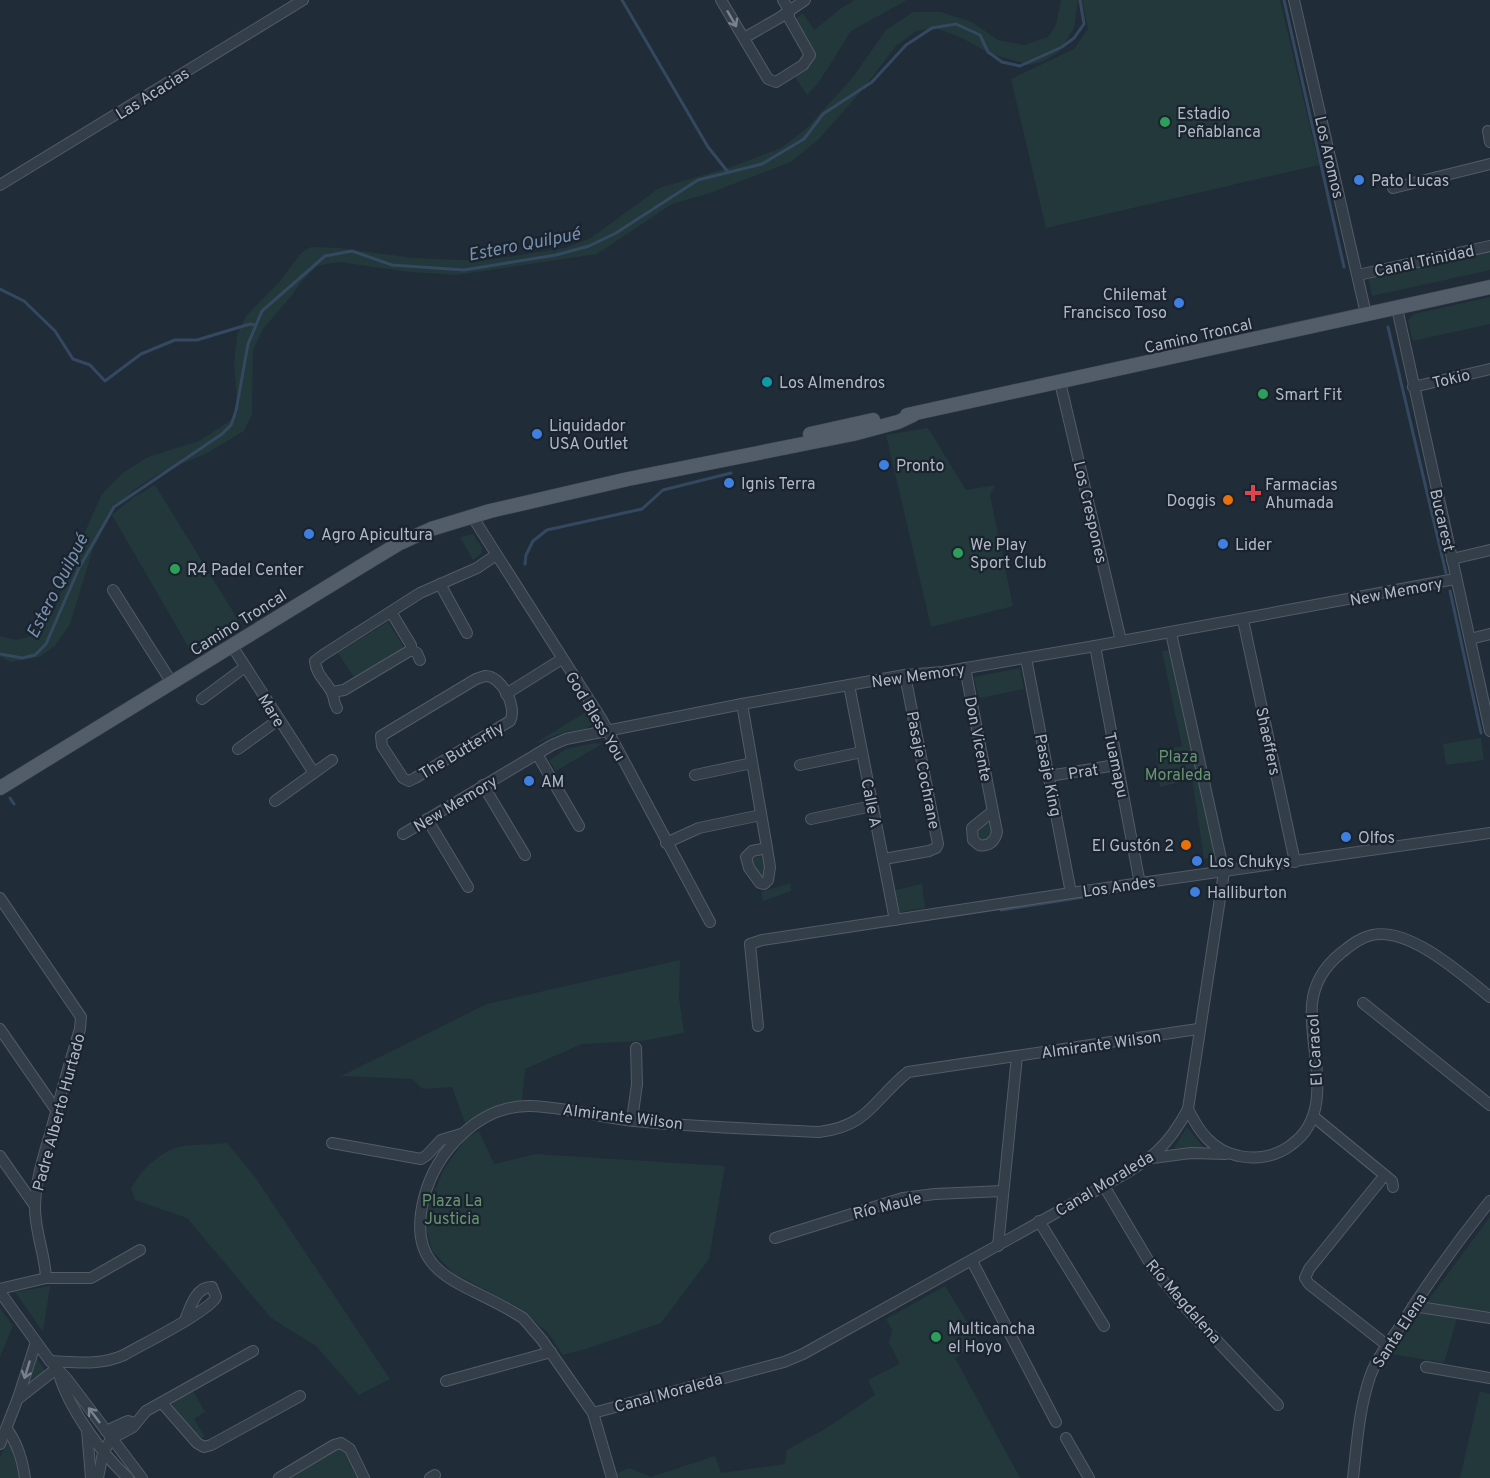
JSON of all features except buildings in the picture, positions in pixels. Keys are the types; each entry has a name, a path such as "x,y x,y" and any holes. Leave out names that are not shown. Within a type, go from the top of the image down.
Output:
{"main road":[{"name":"Camino Troncal","path":"0,788 398,544 431,529 472,516 628,479 853,434 898,422 913,415 1490,287"}],"street":[{"name":"Las Acacias","path":"0,184 303,0"},
{"path":"721,0 768,79 773,82 803,65 810,55 789,18 789,10 783,0"},
{"path":"744,38 805,0"},
{"name":"Los Aromos","path":"1294,0 1366,314"},
{"path":"1393,188 1490,164"},
{"name":"Canal Trinidad","path":"1358,275 1490,246"},
{"name":"Bucarest","path":"1397,308 1490,731"},
{"name":"Tokio","path":"1413,387 1490,369"},
{"name":"Los Crespones","path":"1060,382 1121,641"},
{"name":"God Bless You","path":"472,516 607,731 710,922"},
{"path":"1452,559 1490,550"},
{"path":"337,708 333,703 332,692 316,669 315,661 391,612 440,584 477,568 496,555"},
{"name":"New Memory","path":"403,834 483,785 566,740 741,704 905,675 965,668 1172,633 1455,579"},
{"path":"440,584 467,633"},
{"path":"113,590 172,683"},
{"path":"391,612 411,645 411,650"},
{"name":"Shaeffers","path":"1243,620 1295,862"},
{"name":"Canal Moraleda","path":"593,1413 784,1362 803,1354 1104,1186 1151,1158 1168,1141 1188,1109 1198,1029 1224,872 1172,633"},
{"path":"1470,639 1490,634"},
{"name":"Mare","path":"232,646 314,773"},
{"name":"Tuamapu","path":"1095,646 1140,884"},
{"path":"411,650 417,653 420,660"},
{"path":"332,692 344,690 411,650"},
{"name":"Pasaje King","path":"1026,658 1071,893"},
{"path":"506,694 562,659"},
{"path":"202,699 245,667"},
{"name":"Don Vicente","path":"965,668 993,811"},
{"name":"Pasaje Cochrane","path":"884,859 929,851 936,848 938,844 905,675"},
{"name":"The Butterfly","path":"491,676 506,694 513,714 510,721 411,780 403,778 382,746 381,736 385,732 476,679 491,676"},
{"name":"Calle A","path":"849,685 895,920"},
{"path":"741,704 767,848"},
{"path":"238,749 278,720"},
{"path":"800,765 862,752"},
{"path":"537,754 579,826"},
{"path":"275,801 332,760"},
{"path":"695,774 752,763"},
{"name":"Prat","path":"1049,776 1116,765"},
{"path":"483,785 525,855"},
{"path":"812,819 872,806"},
{"path":"666,843 699,828 760,815"},
{"path":"427,819 468,888"},
{"name":"Los Andes","path":"758,1026 750,944 1071,893 1490,833"},
{"name":"Padre Alberto Hurtado","path":"0,898 81,1017 80,1029 41,1166 35,1206 37,1239 46,1278"},
{"name":"El Caracol","path":"1151,1158 1191,1153 1227,1154 1247,1158 1267,1156 1283,1151 1303,1137 1314,1117 1318,1087 1312,1005 1314,990 1319,977 1336,957 1359,939 1383,934 1412,941 1490,997"},
{"path":"1363,1003 1490,1105"},
{"path":"0,1029 56,1110"},
{"name":"Almirante Wilson","path":"609,1477 593,1413 551,1352 523,1318 445,1276 435,1266 424,1248 420,1223 426,1191 446,1152 461,1134 498,1112 528,1106 632,1120 819,1132 838,1130 847,1127 866,1114 894,1083 908,1072 1198,1029"},
{"path":"632,1120 637,1084 636,1048"},
{"path":"998,1246 1017,1056"},
{"path":"1188,1109 1204,1135 1227,1154"},
{"path":"1314,1117 1392,1181 1393,1188"},
{"path":"332,1143 421,1159 441,1140 461,1134"},
{"path":"0,1156 35,1206"},
{"path":"1380,1181 1309,1269 1305,1278 1309,1284 1388,1346"},
{"name":"Río Magdalena","path":"1104,1186 1154,1270 1186,1308 1278,1404"},
{"name":"Río Maule","path":"775,1238 903,1198 1003,1191"},
{"name":"Santa Elena","path":"1353,1478 1371,1373 1413,1306 1464,1233 1490,1201"},
{"path":"1039,1221 1104,1326"},
{"path":"140,1250 91,1278 46,1278 0,1291 74,1396 142,1478"},
{"path":"972,1261 1056,1422"},
{"path":"1413,1306 1490,1318"},
{"path":"18,1398 55,1367 114,1359 185,1320"},
{"path":"0,1444 36,1342"},
{"path":"108,1435 133,1427 146,1411 253,1351"},
{"path":"446,1381 551,1352"},
{"path":"1426,1367 1490,1378"},
{"path":"74,1396 87,1427 103,1453 128,1478"},
{"path":"162,1402 197,1443 204,1447 300,1396"},
{"path":"87,1427 91,1478"},
{"path":"7,1429 17,1444 22,1459 24,1478"},
{"path":"98,1478 108,1435"},
{"path":"1066,1438 1089,1478"},
{"path":"279,1478 341,1443 350,1449 364,1478"}],"green space":[{"path":"855,0 907,0 851,31 819,82 807,95 795,77 811,65 814,53 795,19 803,13 814,30"},
{"path":"1061,0 1078,0 1074,28 1059,52 1044,61 1029,65 989,53 962,38 935,28 916,31 896,46 864,88 819,139 791,162 710,193 672,204 597,254 457,275 411,272 338,262 317,266 263,329 253,350 252,414 244,431 205,454 160,473 135,489 115,508 93,549 70,624 55,646 39,657 11,662 0,657 0,636 16,640 32,636 53,613 102,494 123,473 148,457 199,441 233,419 238,412 234,364 237,335 246,316 280,281 302,252 311,247 339,248 413,258 482,261 565,248 591,238 659,188 731,167 781,148 807,128 853,77 886,30 913,12 941,12 972,22 998,40 1024,45 1048,37 1056,25"},
{"name":"Estadio Peñablanca","path":"1082,0 1280,0 1319,165 1046,228 1011,79 1074,49 1088,29"},
{"path":"1490,250 1490,270 1372,296 1368,277"},
{"path":"1490,297 1490,324 1413,341 1408,320 1414,314"},
{"name":"We Play Sport Club","path":"928,428 966,490 995,485 990,495 1013,606 931,627 886,435"},
{"name":"R4 Padel Center","path":"155,485 240,623 192,653 112,515 134,497"},
{"path":"473,534 482,548 481,554 473,560 460,537"},
{"path":"388,622 404,648 354,677 338,653"},
{"name":"Plaza Moraleda","path":"1170,650 1215,856 1204,859 1192,779 1160,787 1156,752 1182,746 1162,651"},
{"path":"1020,668 1024,689 979,698 974,677"},
{"path":"586,712 593,724 585,729 562,733 534,744"},
{"path":"1481,738 1484,760 1446,765 1443,744"},
{"path":"595,743 602,744 556,771 549,760 566,749"},
{"path":"990,823 992,834 988,839 981,840 978,831 982,825"},
{"path":"764,856 766,877 762,879 758,878 751,858"},
{"path":"790,883 791,891 763,901 761,892"},
{"path":"922,884 925,908 900,912 895,890"},
{"path":"680,960 679,997 684,1033 642,1041 582,1044 525,1069 522,1100 494,1107 465,1123 452,1087 423,1089 412,1079 341,1076 487,1004"},
{"path":"1187,1127 1204,1148 1174,1148"},
{"name":"Plaza La Justicia","path":"479,1131 494,1164 536,1154 725,1166 709,1259 661,1323 563,1355 548,1333 518,1307 453,1273 432,1251 426,1227 430,1202 444,1169 466,1138"},
{"path":"227,1143 255,1177 390,1379 359,1395 316,1346 271,1318 187,1218 135,1200 131,1189 135,1182 144,1170 161,1155 180,1147"},
{"path":"1490,1217 1490,1314 1427,1302"},
{"path":"50,1286 43,1332 15,1292"},
{"path":"945,1286 980,1343 955,1358 1020,1478 619,1478 617,1473 629,1468 651,1477 715,1456 721,1473 785,1464 787,1450 825,1429 875,1395 868,1380 900,1364 889,1342 892,1330 886,1319"},
{"path":"0,1308 13,1326 0,1357"},
{"path":"1420,1312 1457,1318 1444,1363 1392,1354"},
{"path":"37,1358 46,1373 25,1387"},
{"path":"192,1389 205,1412 194,1419 205,1437 200,1439 173,1407 173,1403"},
{"path":"1480,1391 1490,1394 1490,1478 1460,1478"},
{"path":"7,1441 14,1455 19,1478 0,1478 0,1458"},
{"path":"342,1447 359,1478 290,1478"}],"waterway":[{"path":"622,0 708,147 728,172"},
{"name":"Estero Quilpué","path":"0,654 22,658 35,655 46,644 79,568 114,507 222,434 231,425 236,411 248,344 262,311 325,256 352,251 392,265 464,270 556,255 589,246 616,233 698,180 762,164 804,139 823,114 872,82 906,45 932,28 956,24 980,35 988,52 1002,62 1020,66 1062,47 1074,38 1084,24 1080,0"},
{"path":"1284,0 1344,267"},
{"path":"0,289 24,301 55,331 73,359 90,365 105,381 141,354 175,340 197,340 250,324 255,325"},
{"path":"1388,327 1446,573"},
{"path":"525,564 526,555 533,541 547,530 642,509 663,490 731,473"},
{"path":"1450,591 1481,733"},
{"path":"10,798 14,804"},
{"path":"1001,910 1109,893"}],"place":[{"name":"Estadio Peñablanca","path":"1165,122"},
{"name":"Pato Lucas","path":"1359,180"},
{"name":"Chilemat Francisco Toso","path":"1179,303"},
{"name":"Los Almendros","path":"767,382"},
{"name":"Smart Fit","path":"1263,394"},
{"name":"Liquidador USA Outlet","path":"537,434"},
{"name":"Pronto","path":"884,465"},
{"name":"Ignis Terra","path":"729,483"},
{"name":"Farmacias Ahumada","path":"1253,493"},
{"name":"Doggis","path":"1228,500"},
{"name":"Agro Apicultura","path":"309,534"},
{"name":"Lider","path":"1223,544"},
{"name":"We Play Sport Club","path":"958,553"},
{"name":"R4 Padel Center","path":"175,569"},
{"name":"AM","path":"529,781"},
{"name":"Olfos","path":"1346,837"},
{"name":"El Gustón 2","path":"1186,845"},
{"name":"Los Chukys","path":"1197,861"},
{"name":"Halliburton","path":"1195,892"},
{"name":"Multicancha el Hoyo","path":"936,1337"}]}
